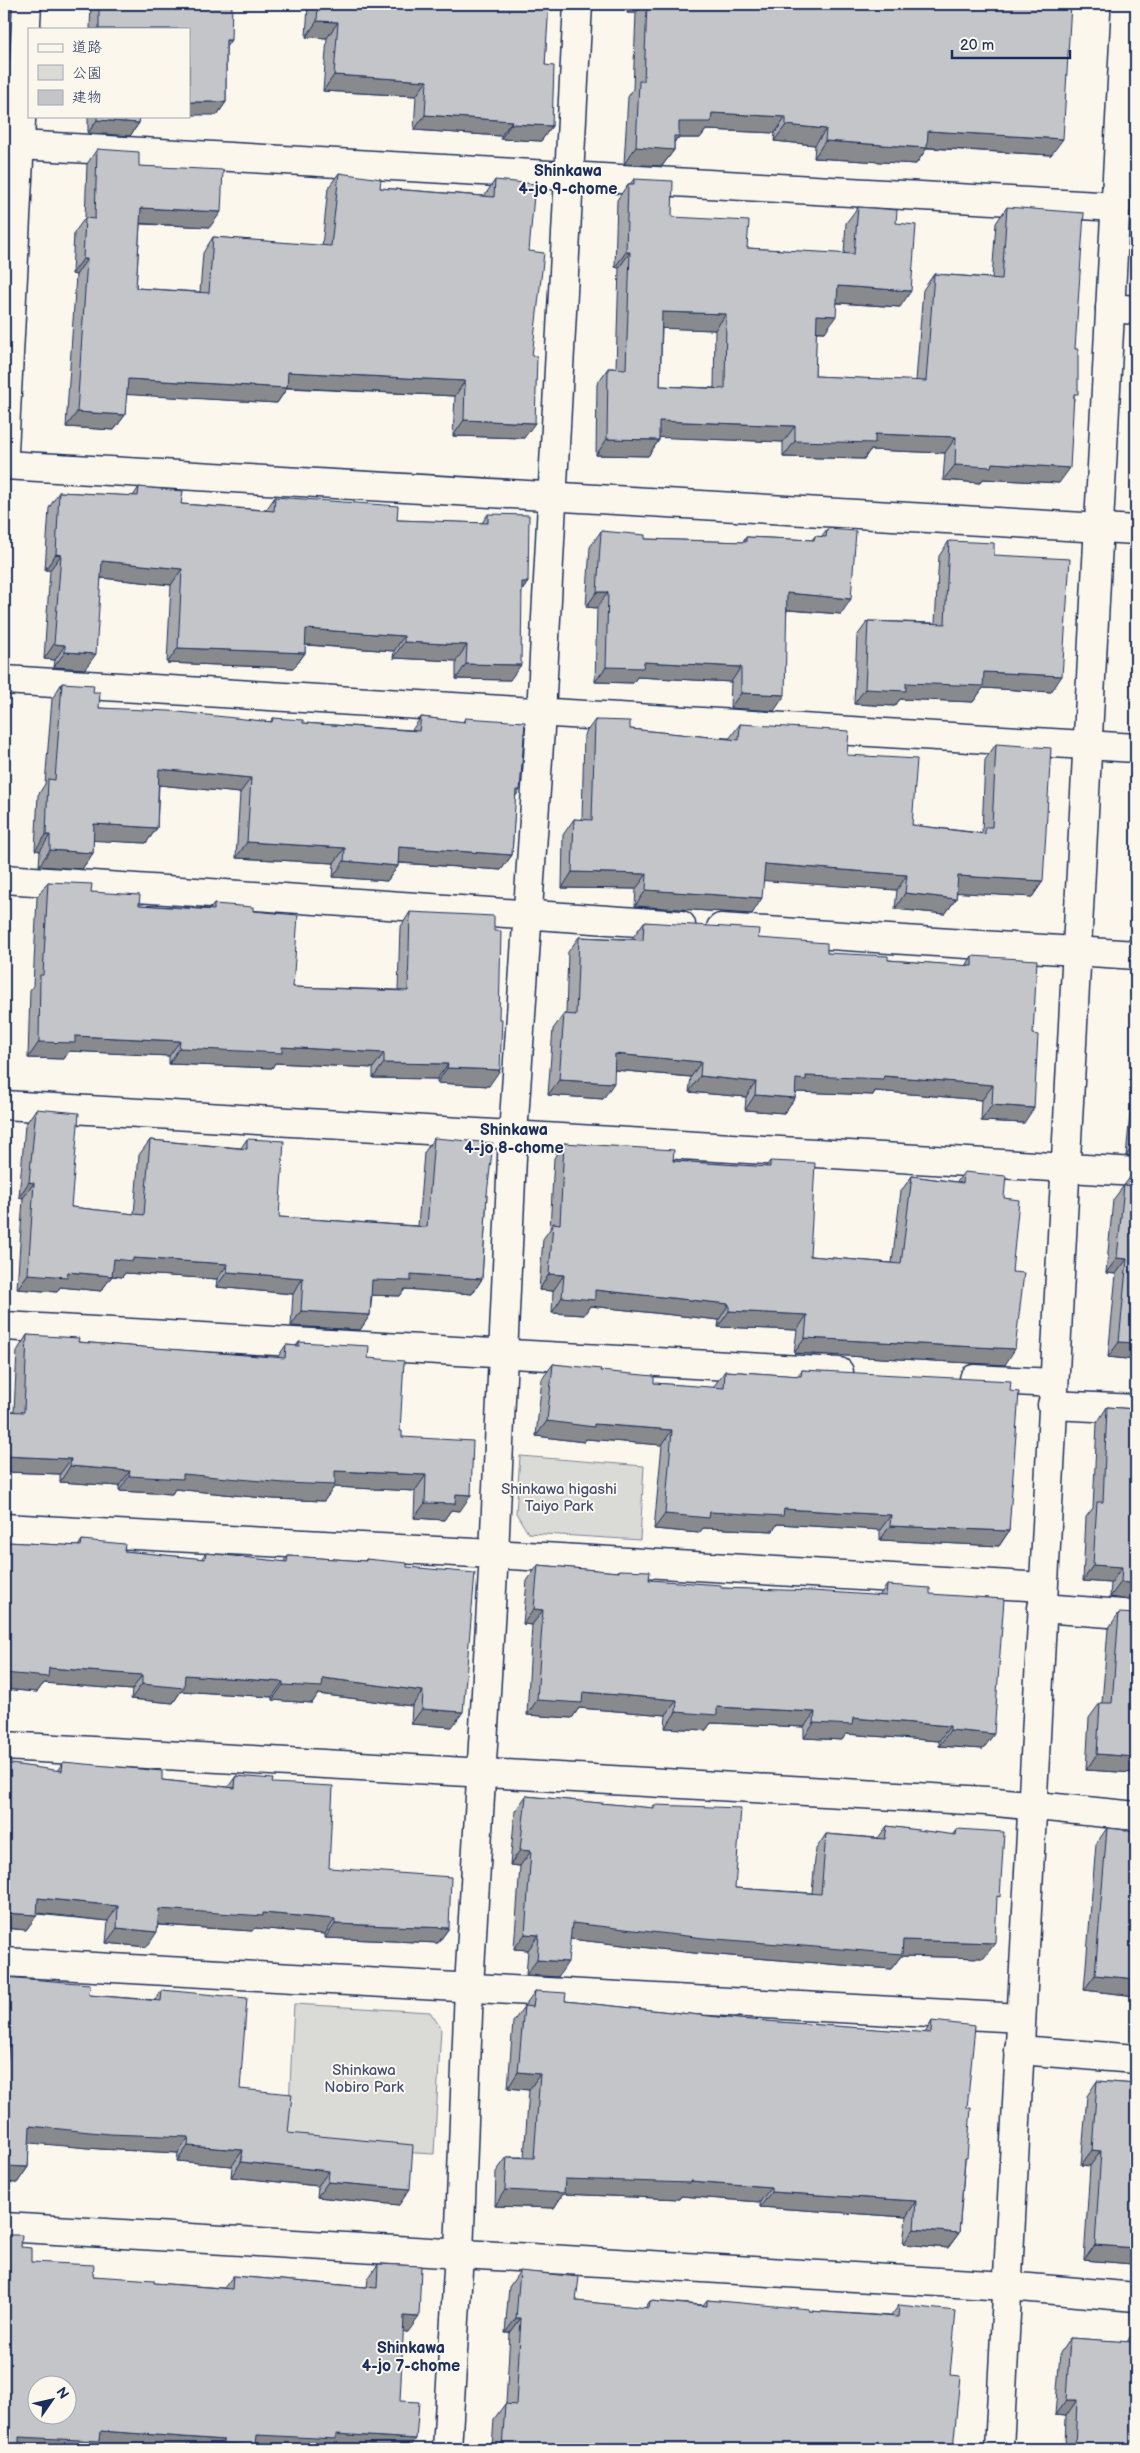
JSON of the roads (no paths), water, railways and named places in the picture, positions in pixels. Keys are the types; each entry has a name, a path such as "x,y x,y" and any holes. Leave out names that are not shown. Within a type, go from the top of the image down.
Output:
{"street":[{"path":"4,451 9,244 20,145 14,34 27,4"},
{"path":"447,2449 459,2254 469,1987 494,1554 513,1135 541,714 578,4"},
{"path":"999,2449 1098,528 1123,309 1116,207 1129,104 1126,4"},
{"path":"20,145 1116,207"},
{"path":"4,465 1136,530"},
{"path":"4,680 541,714 1136,748"},
{"path":"4,879 529,916 1136,955"},
{"path":"4,1105 1136,1172"},
{"path":"4,1326 866,1373"},
{"path":"945,1378 1136,1409"},
{"path":"4,1528 494,1554 1042,1598 1136,1614"},
{"path":"4,1746 986,1801 1136,1816"},
{"path":"4,1962 1021,2018"},
{"path":"1019,2050 1136,2060"},
{"path":"4,2227 1007,2286 1136,2298"}],"district":[{"name":"Shinkawa 4-jo 9-chome","path":"568,180"},
{"name":"Shinkawa 4-jo 8-chome","path":"514,1139"},
{"name":"Shinkawa 4-jo 7-chome","path":"411,2357"}],"park label":[{"name":"Shinkawa higashi Taiyo Park","path":"559,1498"},
{"name":"Shinkawa Nobiro Park","path":"364,2078"}]}
